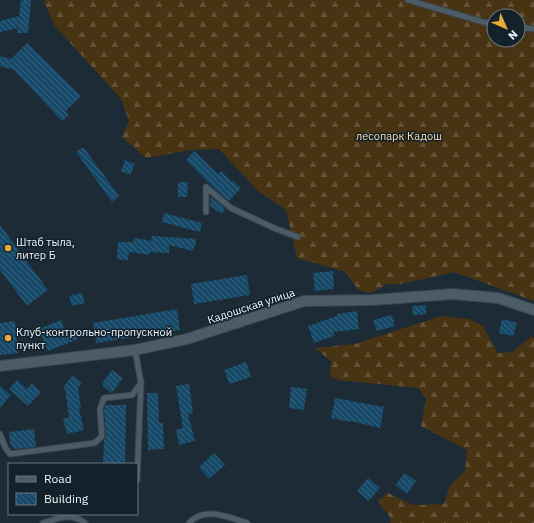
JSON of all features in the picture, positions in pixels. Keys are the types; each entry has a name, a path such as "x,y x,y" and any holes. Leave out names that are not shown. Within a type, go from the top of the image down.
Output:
{"street":[{"name":"Кадошская улица","path":"0,366 135,350 187,339 304,301 373,300 453,294 498,298 534,310"}],"lane":[{"path":"408,0 486,22"},
{"path":"206,212 206,187 230,208 298,237"},
{"path":"135,350 141,383 138,463"},
{"path":"0,434 5,447 10,454 95,443 102,436 100,409 104,398 132,394 141,383"},
{"path":"189,523 194,517 206,513 228,517 247,523"},
{"path":"43,523 70,516 79,518 85,523"}],"green space":[{"name":"лесопарк Кадош","path":"45,0 534,0 534,301 454,272 401,284 387,284 371,293 358,290 346,272 297,258 286,210 258,191 219,149 191,150 146,158 122,137 129,121 121,99 55,26 44,2"},
{"path":"441,316 469,319 483,326 498,353 512,352 531,337 534,337 534,523 391,523 390,517 378,501 388,493 413,505 444,504 450,485 465,471 467,450 421,426 426,399 418,388 338,380 330,376 331,361 315,348 355,344"}],"building":[{"path":"21,0 31,0 28,33 17,33 18,28 0,32 0,21 19,16"},
{"path":"27,43 81,96 66,111 69,115 62,121 14,70 0,66 0,56 11,59"},
{"path":"81,148 84,148 119,196 112,202 76,152"},
{"path":"194,151 218,174 221,171 232,182 233,181 241,188 229,201 186,160"},
{"path":"125,160 135,164 130,175 121,171"},
{"path":"178,182 188,182 187,197 178,197"},
{"path":"211,197 225,208 222,214 210,206"},
{"path":"164,213 202,223 200,232 162,222"},
{"name":"Штаб тыла, литер Б","path":"0,225 48,290 27,306 0,270"},
{"path":"152,236 197,239 193,251 169,245 169,253 150,252 150,255 129,252 128,260 117,259 118,242 133,242 134,238 153,241 151,240"},
{"path":"333,271 334,289 315,291 313,273"},
{"path":"247,275 250,295 194,304 191,284"},
{"path":"82,293 85,303 72,306 69,296"},
{"path":"426,305 426,314 413,315 412,306"},
{"path":"177,309 180,330 96,343 93,323"},
{"path":"357,311 359,329 333,332 334,336 314,343 308,326 337,316 337,314"},
{"path":"392,315 395,326 377,331 373,320"},
{"path":"502,319 517,323 513,336 499,333"},
{"path":"61,320 66,334 75,330 78,339 48,351 39,329"},
{"name":"Клуб-контрольно-пропускной пункт","path":"15,321 18,353 0,355 0,323"},
{"path":"246,362 251,377 229,384 224,370"},
{"path":"112,370 123,378 112,393 103,386 103,382"},
{"path":"73,375 82,383 78,387 81,408 79,408 84,430 67,434 63,419 69,417 65,389 63,387"},
{"path":"17,380 27,389 32,383 41,392 28,406 9,389"},
{"path":"189,384 193,413 188,414 195,441 179,445 176,430 183,428 176,386"},
{"path":"0,386 11,395 0,408"},
{"path":"291,387 307,389 304,410 289,408"},
{"path":"147,393 158,393 159,423 163,423 164,449 148,450"},
{"path":"335,398 384,407 380,428 331,418"},
{"path":"106,405 126,405 125,463 103,463 104,440 106,436 104,410"},
{"path":"34,429 36,447 14,449 10,443 9,432"},
{"path":"214,453 225,465 209,479 199,467"},
{"path":"405,473 416,481 407,494 395,485"},
{"path":"368,478 380,488 369,501 357,491"}],"place":[{"name":"Штаб тыла, литер Б","path":"8,248"},
{"name":"Клуб-контрольно-пропускной пункт","path":"8,338"}]}
